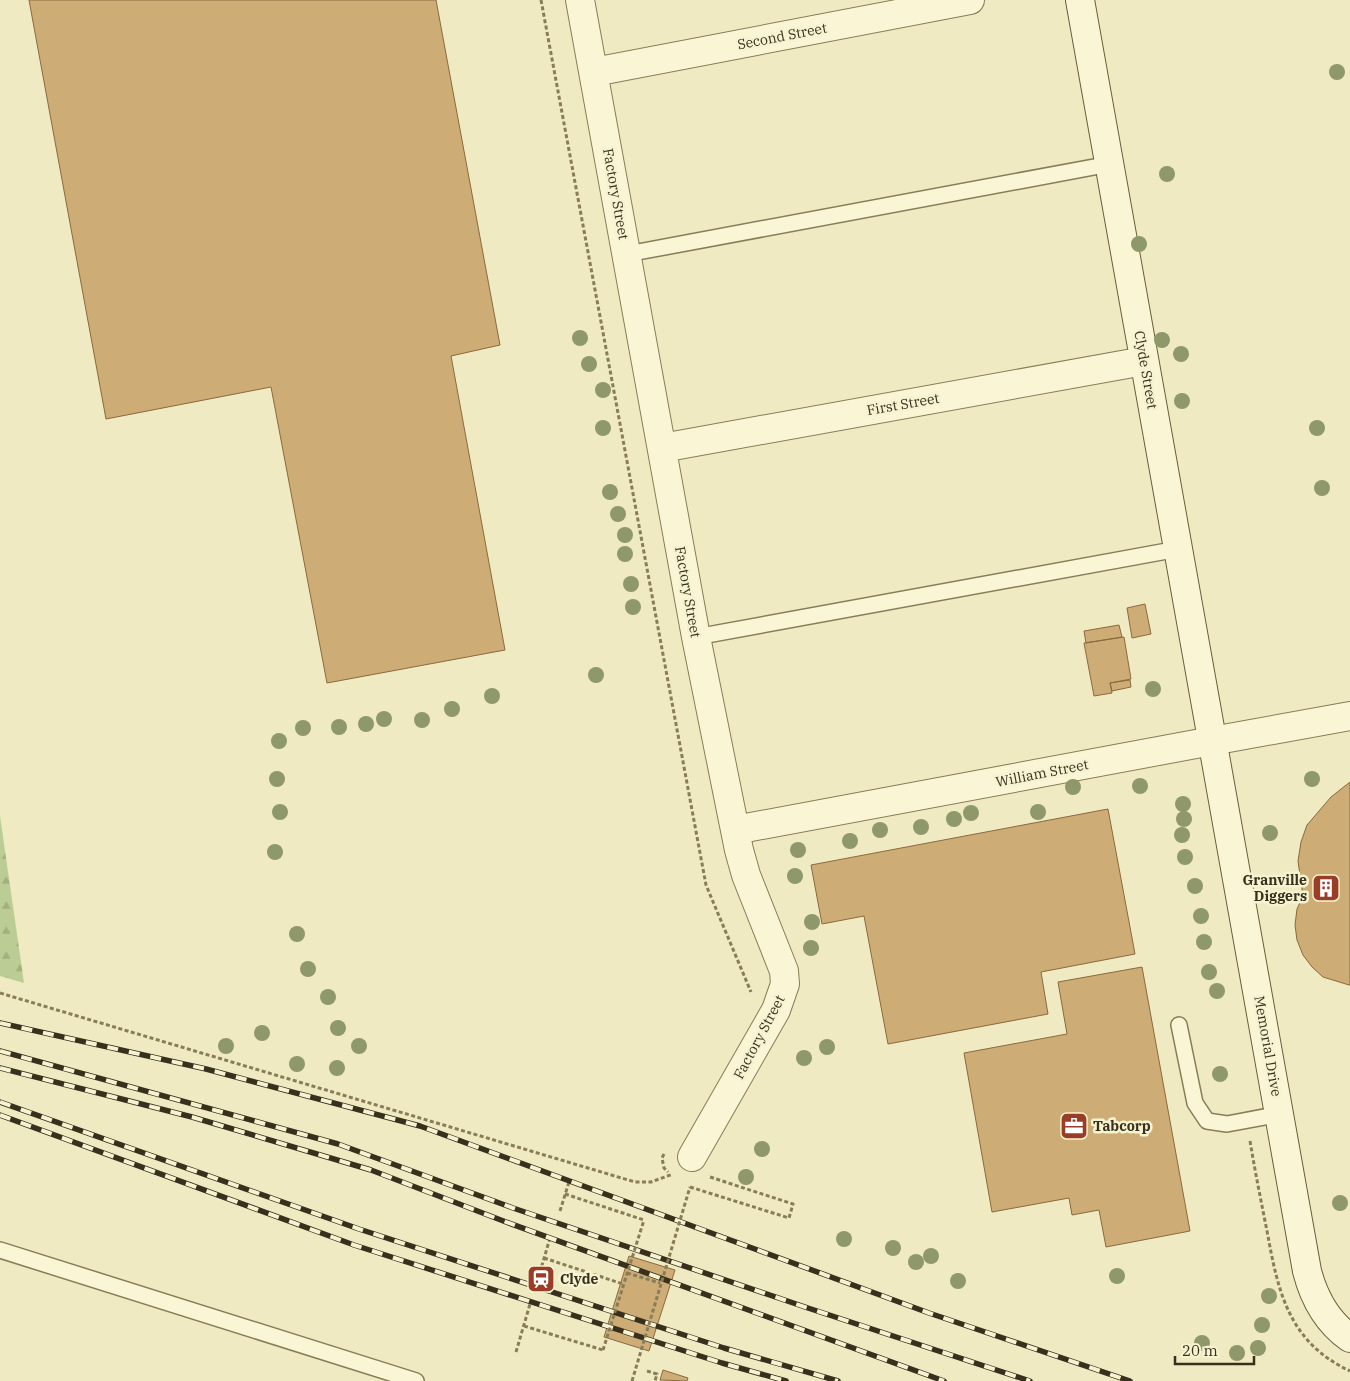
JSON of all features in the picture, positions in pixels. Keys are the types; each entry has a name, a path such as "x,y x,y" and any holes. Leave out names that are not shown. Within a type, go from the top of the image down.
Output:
{"street":[{"name":"Factory Street","path":"580,0 696,637 735,830 746,876 780,960 785,984 776,1010 692,1168"},
{"name":"Second Street","path":"594,72 970,0"},
{"name":"Clyde Street","path":"1080,0 1212,741"},
{"name":"First Street","path":"662,448 1144,361"},
{"name":"William Street","path":"735,830 1350,716"},
{"name":"Memorial Drive","path":"1212,741 1310,1281 1327,1316 1350,1338"}],"lane":[{"path":"627,254 1110,164"},
{"path":"696,637 1178,549"},
{"path":"1178,1025 1194,1103 1207,1121 1227,1124 1280,1114"},
{"path":"0,1250 416,1381"}],"path":[{"path":"542,0 706,885 752,990 751,997"},
{"path":"0,993 635,1182 651,1182 692,1168 793,1204 789,1218 690,1186 632,1381"},
{"path":"667,1149 662,1158 664,1168 672,1174"},
{"path":"560,1211 569,1182"},
{"path":"524,1326 602,1350 644,1220 565,1194"},
{"path":"538,1279 550,1238"},
{"path":"544,1258 623,1284"},
{"path":"627,1273 660,1284"},
{"path":"516,1352 530,1304"},
{"path":"646,1371 657,1374 655,1381"}],"green space":[{"path":"0,816 24,983 0,976"}],"building":[{"path":"29,0 436,0 500,345 451,356 505,650 327,683 271,387 106,419"},
{"path":"1145,604 1151,634 1132,638 1127,608"},
{"path":"1119,625 1122,637 1086,643 1084,631"},
{"path":"1124,637 1131,679 1110,683 1112,693 1094,696 1084,643"},
{"path":"1130,680 1131,687 1112,691 1110,683"},
{"name":"Granville Diggers","path":"1350,782 1349,985 1323,977 1312,967 1303,955 1297,940 1295,925 1297,909 1303,896 1298,861 1301,842 1307,825 1331,797"},
{"path":"1108,809 1135,954 1041,972 1048,1014 888,1044 864,916 822,924 811,865"},
{"name":"Tabcorp","path":"1142,967 1190,1231 1106,1247 1099,1210 1072,1215 1069,1198 992,1212 964,1053 1067,1034 1058,982"},
{"path":"629,1256 675,1270 649,1351 604,1337"},
{"path":"663,1370 688,1378 687,1381 660,1380"}],"railway":[{"path":"0,1023 206,1069 420,1126 929,1313 1130,1381"},
{"path":"0,1051 338,1144 513,1208 1030,1381"},
{"path":"0,1068 192,1117 371,1170 506,1222 944,1381"},
{"path":"0,1102 359,1229 724,1348 838,1381"},
{"path":"0,1115 354,1245 722,1363 786,1381"}],"place":[{"name":"Granville Diggers","path":"1326,888"},
{"name":"Tabcorp","path":"1074,1126"},
{"name":"Clyde","path":"541,1279"}]}
